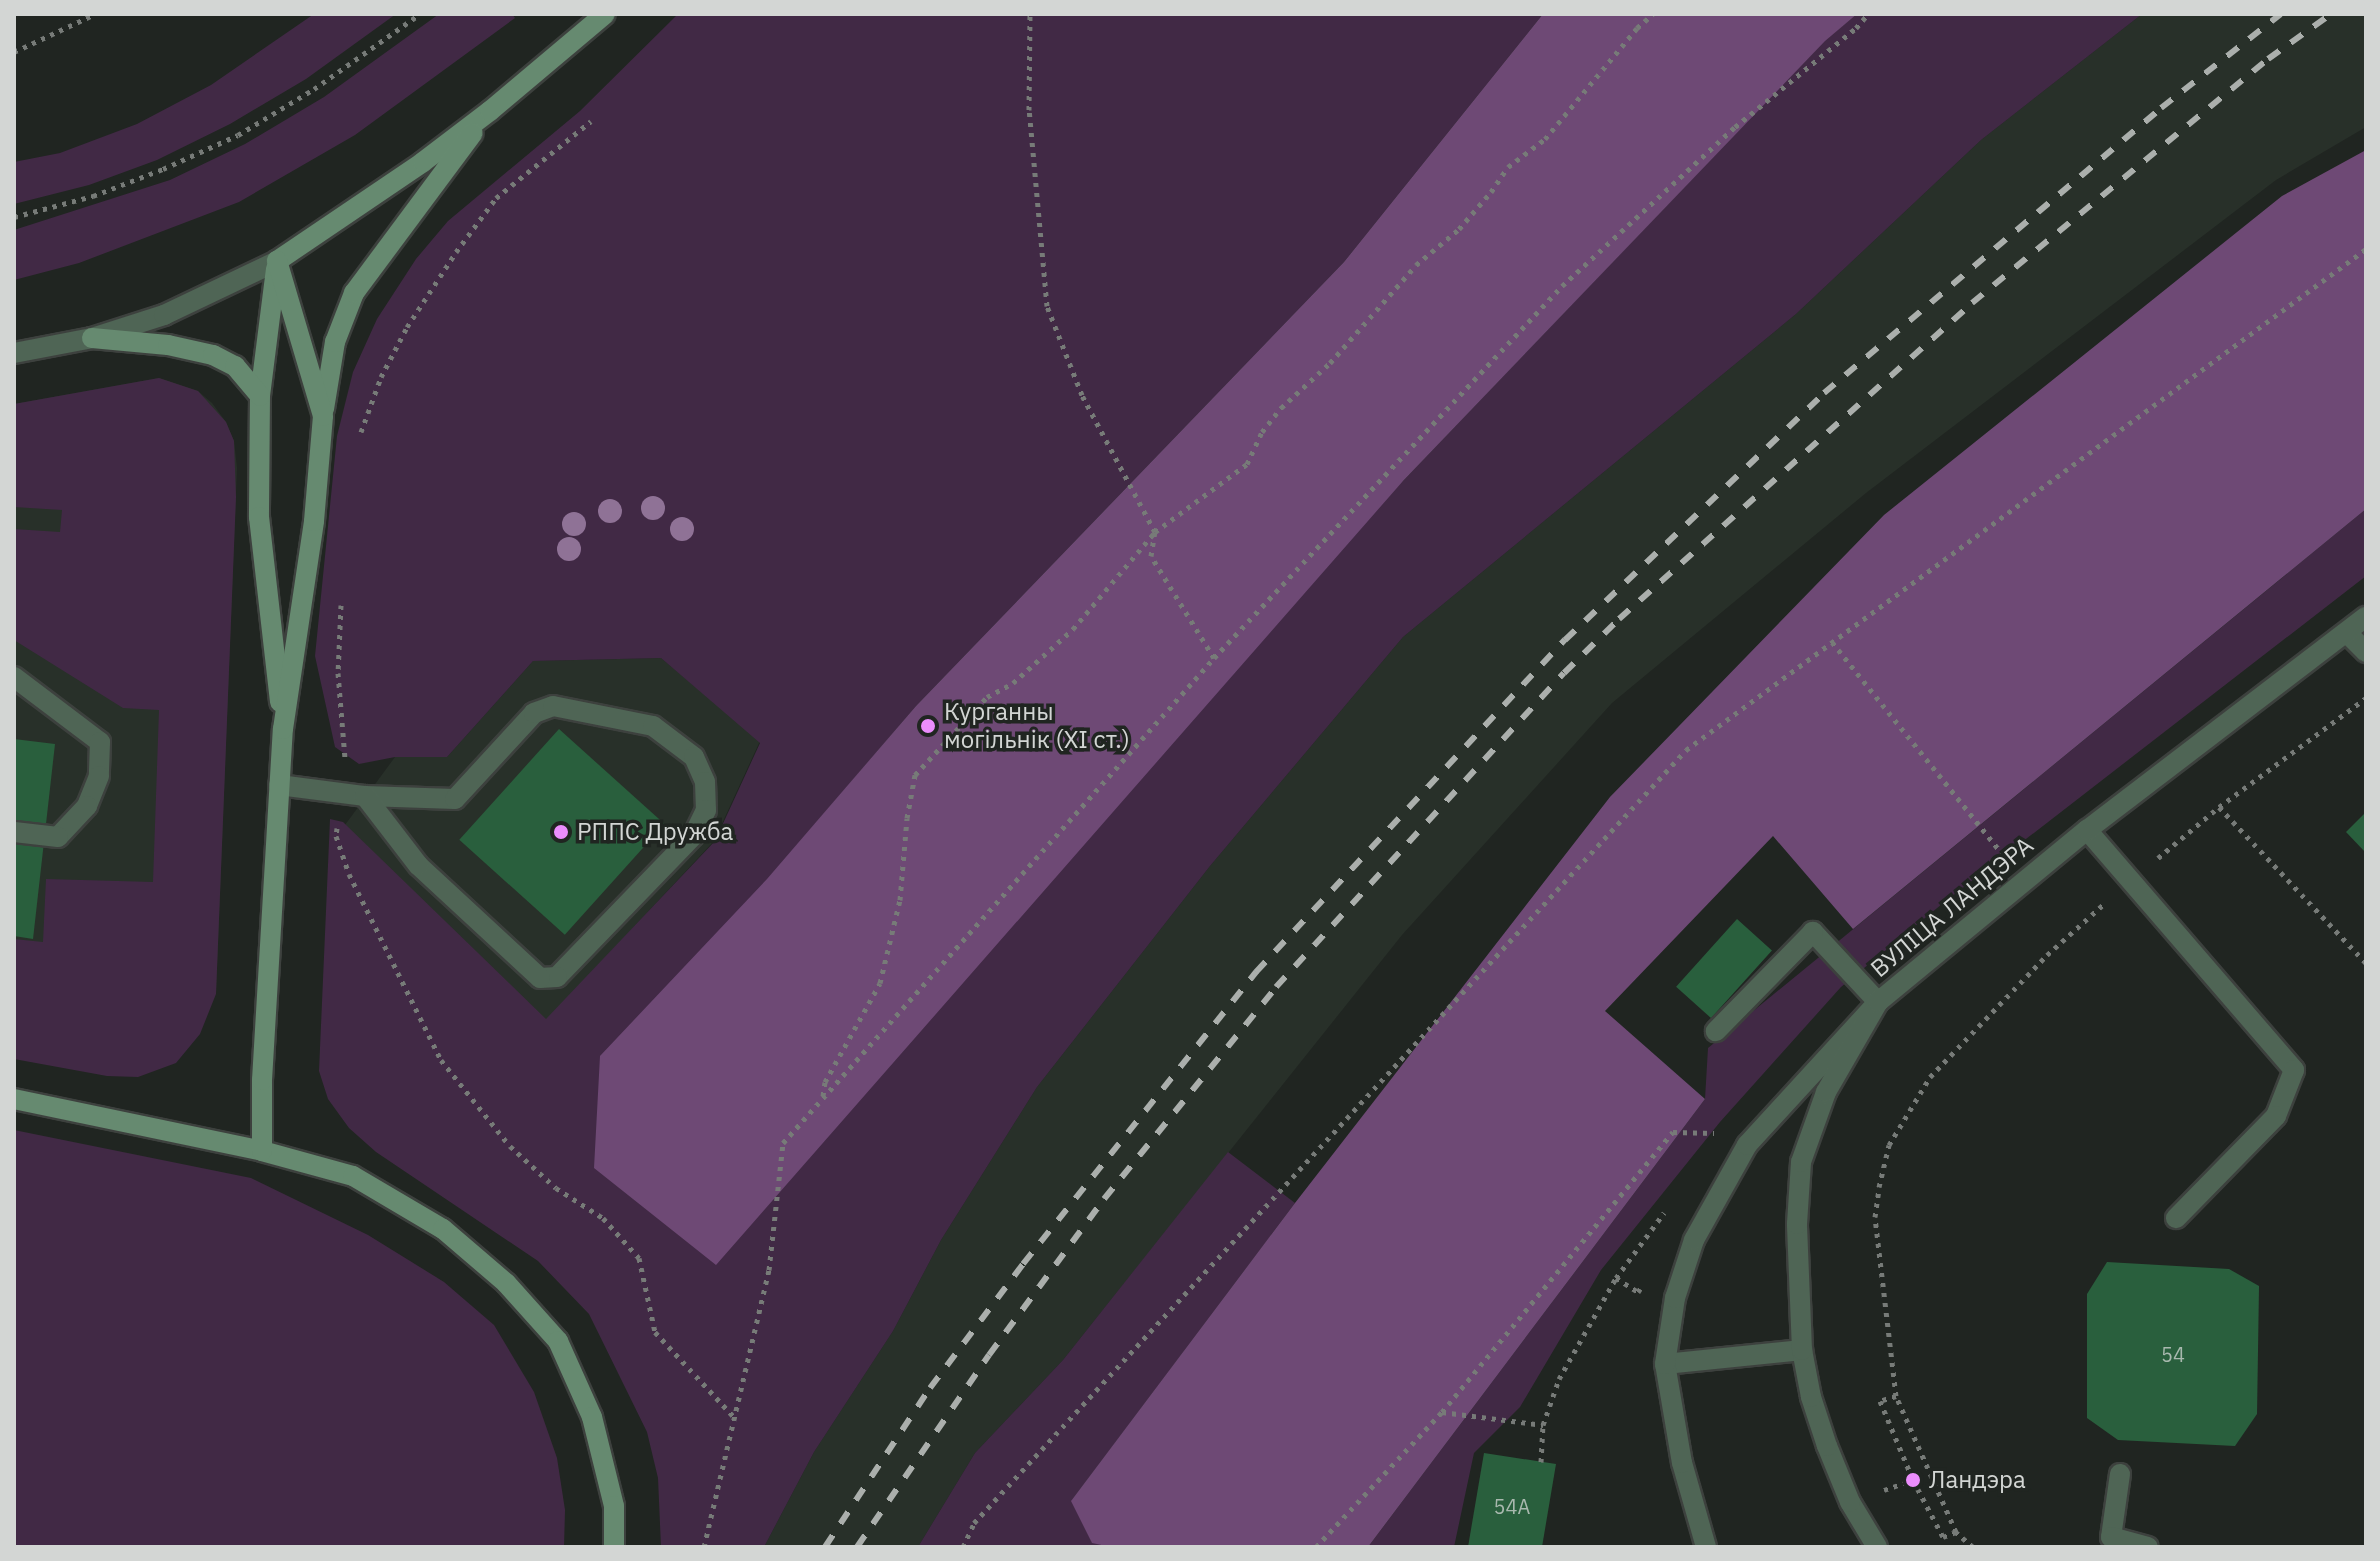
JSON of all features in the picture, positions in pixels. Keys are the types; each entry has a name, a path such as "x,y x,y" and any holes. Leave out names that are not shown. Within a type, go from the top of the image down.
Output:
{"main road":[{"path":"283,729 259,517 260,396 277,261 365,203 490,111 605,14"},
{"path":"262,1151 262,1080 283,729 314,521 323,416 335,342 354,293 490,111"},
{"path":"277,261 323,416"},
{"path":"92,338 168,345 213,355 235,366 260,396"},
{"path":"14,1099 262,1151 353,1176 443,1229 506,1283 558,1341 592,1417 614,1506 614,1547"}],"street":[{"path":"14,353 92,338 164,315 277,261"},
{"name":"ВУЛІЦА ЛАНДЭРА","path":"1877,1547 1850,1502 1827,1446 1811,1397 1802,1350 1797,1224 1801,1162 1826,1092 1878,1002 2087,830 2366,617"},
{"path":"2347,633 2366,652"},
{"path":"14,677 100,742 99,776 87,806 58,837 14,832"},
{"path":"279,785 342,790 365,796 455,799 534,713 553,706 653,726 694,757 705,782 706,810 694,835 557,977 540,978 418,865 365,796"},
{"path":"2087,830 2294,1070 2276,1116 2176,1218"},
{"path":"1706,1547 1682,1463 1665,1364 1675,1298 1694,1240 1747,1145 1878,1002 1813,932 1716,1031"},
{"path":"1665,1364 1802,1350"},
{"path":"2120,1474 2111,1537 2148,1547"}],"path":[{"path":"14,52 95,14"},
{"path":"14,217 93,196 238,135 314,89 420,14"},
{"path":"1030,14 1029,110 1047,306 1082,395 1155,532 1151,556 1214,658"},
{"path":"822,1098 825,1082 880,983 900,900 907,818 915,775 987,697 1013,683 1073,629 1155,532 1247,464 1262,432 1281,408 1330,363 1416,265 1459,229 1508,167 1545,139 1653,14"},
{"path":"704,1547 769,1270 783,1143 1214,658 1562,286 1735,127 1856,28 1868,14"},
{"path":"360,435 381,377 407,327 456,252 496,198 591,121"},
{"path":"963,1547 974,1523 1133,1354 1686,750 2366,249"},
{"path":"341,601 338,673 346,747 336,836 349,874 441,1060 510,1146 556,1188 603,1218 639,1258 655,1332 735,1417"},
{"path":"1832,642 2024,881"},
{"path":"1973,1547 1956,1532 1896,1396 1875,1217 1889,1145 1930,1077 2047,955 2219,807 2366,698"},
{"path":"2219,807 2366,963"},
{"path":"1316,1547 1442,1412 1673,1132 1719,1133 1711,1146"},
{"path":"1541,1462 1543,1425 1559,1379 1616,1278 1669,1207"},
{"path":"1896,1396 1880,1401 1913,1480 1943,1537 1956,1532"},
{"path":"1442,1412 1543,1425"}],"shaded area":[{"path":"314,14 396,14 306,79 230,124 157,160 89,185 14,204 14,162 60,153 137,124 211,85"},
{"path":"439,14 512,14 515,18 355,135 239,202 79,263 14,280 14,230 170,180 245,144 324,97"},
{"path":"678,14 1543,14 1344,262 916,706 768,879 1403,481 1825,40 1857,14 2142,14 1981,140 1796,314 1403,637 1210,866 1037,1087 941,1240 893,1331 814,1452 764,1547 661,1547 658,1478 647,1432 589,1314 538,1261 376,1152 349,1128 328,1099 319,1071 330,819 343,822 546,1019 715,841 760,743 661,658 533,661 447,757 395,757 359,764 335,747 315,656 337,436 353,372 377,319 416,259 448,221 580,111"},
{"path":"1543,14 1857,14 1825,41 1403,481 716,1265 594,1168 600,1056 767,879 916,706 1344,262"},
{"path":"2142,14 2366,14 2366,127 2276,180 1866,493 1612,703 1402,935 1063,1360 975,1453 918,1547 764,1547 814,1452 893,1331 941,1240 1037,1087 1210,866 1403,637 1796,314 1981,140"},
{"path":"2366,150 2366,509 1853,929 1773,836 1605,1011 1705,1099 1368,1547 1111,1547 1092,1543 1071,1501 1295,1203 1610,797 1884,515 2282,196"},
{"path":"159,378 198,391 212,403 226,422 234,441 237,468 216,994 14,979 14,404"},
{"path":"159,378 198,391 226,422 234,441 236,497 216,994 200,1034 176,1063 138,1077 107,1076 14,1059 14,939 43,942 46,879 153,882 159,710 123,708 14,640 14,529 60,532 62,510 14,507 14,404"},
{"path":"2366,509 2366,576 1942,904 1841,987 1720,1122 1601,1270 1520,1407 1474,1453 1454,1547 1368,1547 1705,1099 1708,1048"},
{"path":"661,658 760,741 714,841 546,1021 345,825 395,757 447,757 533,661"},
{"path":"14,1130 251,1178 368,1235 444,1282 494,1325 534,1392 557,1458 565,1510 564,1547 14,1547"},
{"path":"1228,1152 1295,1203 1072,1500 1092,1542 1111,1547 918,1547 975,1453 1063,1360"}],"building":[{"name":"РППС Дружба","path":"559,729 665,824 565,935 459,840"},
{"path":"14,739 55,744 33,939 14,936"},
{"path":"2366,812 2366,853 2346,832"},
{"path":"1737,919 1772,950 1711,1018 1676,987"},
{"path":"2107,1262 2229,1269 2259,1286 2257,1414 2235,1446 2118,1440 2087,1418 2087,1294"},
{"path":"1484,1453 1556,1464 1542,1547 1468,1547"}],"railway":[{"path":"825,1547 930,1388 1023,1264 1256,972 1565,640 1824,393 2161,108 2281,14"},
{"path":"857,1547 989,1355 1104,1199 1276,987 1564,673 1619,619 1972,303 2268,59 2331,14"}],"place":[{"name":"Курганны могільнік (XI ст.)","path":"928,726"},
{"name":"РППС Дружба","path":"561,832"},
{"name":"Ландэра","path":"1913,1480"}]}
